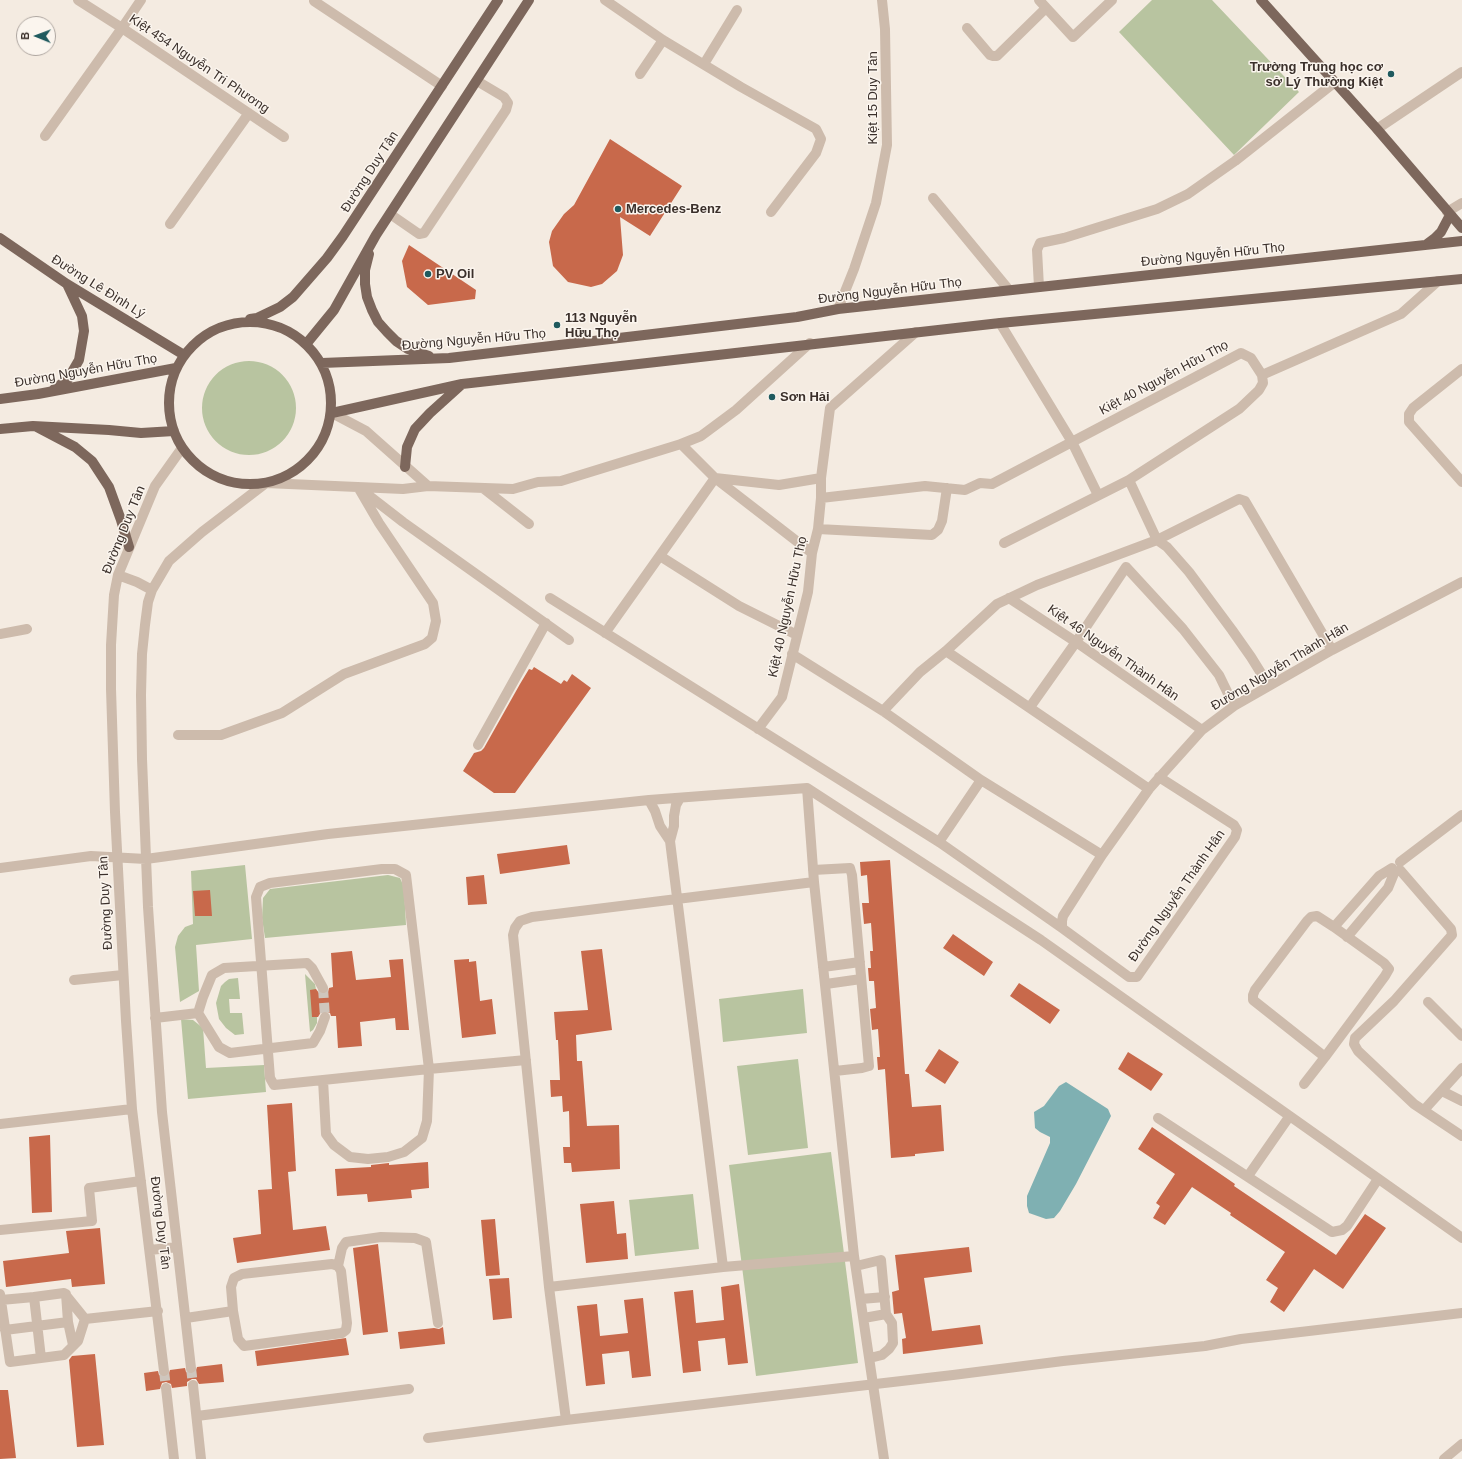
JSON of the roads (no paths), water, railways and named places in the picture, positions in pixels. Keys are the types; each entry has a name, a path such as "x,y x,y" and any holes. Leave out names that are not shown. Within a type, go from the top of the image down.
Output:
{"main road":[{"path":"307,343 334,310 376,235 529,0"},
{"path":"1261,0 1377,129 1462,228"},
{"name":"Đường Duy Tân","path":"234,322 256,318 280,307 293,297 305,284 343,236 442,86 494,1"},
{"path":"1426,245 1440,232 1449,214"},
{"path":"376,235 365,270 365,284 367,297 378,322 396,341 408,348 420,354 449,358"},
{"name":"Đường Lê Đình Lý","path":"0,238 67,284 184,355"},
{"name":"Đường Nguyễn Hữu Thọ","path":"322,363 449,358 797,317 838,309 1462,241"},
{"path":"332,413 462,384 1000,322 1462,279"},
{"path":"50,392 68,379 79,360 84,331 82,316 67,284"},
{"path":"254,320 273,324 291,332 307,343 322,363 329,381 332,413 324,438 318,449 305,464 286,476 266,483 247,484 228,482 210,474 195,463 182,448 174,431 169,410 170,388 176,368 184,355 198,340 214,329 234,322 254,320"},
{"name":"Đường Nguyễn Hữu Thọ","path":"0,399 50,392 176,368"},
{"path":"406,467 407,447 415,429 462,384"},
{"path":"0,429 34,426 141,433 174,431"},
{"path":"34,426 75,447 92,461 109,487 121,520 128,547"}],"street":[{"name":"Kiệt 454 Nguyễn Tri Phương","path":"78,0 284,137"},
{"path":"45,136 141,0"},
{"path":"604,0 663,40 741,87 816,129 821,139 816,153 771,212"},
{"name":"Kiệt 15 Duy Tân","path":"838,309 854,269 876,203 888,145 885,29 882,0"},
{"path":"1039,0 1073,36 1112,0"},
{"path":"314,1 442,86"},
{"path":"967,28 990,55 996,56 1046,8"},
{"path":"704,64 737,10"},
{"path":"640,74 663,40"},
{"path":"1377,129 1462,72"},
{"path":"390,214 419,234 424,233 506,110 508,103 504,97 477,81"},
{"path":"1039,287 1037,250 1040,243 1064,238 1157,209 1188,194 1235,161 1335,82"},
{"path":"170,224 249,113"},
{"path":"933,198 1009,290"},
{"path":"1449,214 1462,203"},
{"path":"1004,542 1129,480 1239,409 1259,390 1263,383 1262,375 1401,314 1438,281"},
{"path":"1000,322 1072,442 1098,495"},
{"name":"Kiệt 40 Nguyễn Hữu Thọ","path":"758,729 782,697 808,592 812,553 818,529 822,498 821,478 830,408 916,332"},
{"path":"266,483 403,489 428,486 513,489 538,482 561,480 681,444 701,436 736,410 810,343"},
{"name":"Kiệt 40 Nguyễn Hữu Thọ","path":"822,498 925,486 965,490 980,483 992,484 1241,353 1252,358 1262,375"},
{"path":"1462,369 1413,408 1409,414 1409,422 1462,482"},
{"path":"332,413 366,431 428,486"},
{"path":"681,444 715,478 812,553"},
{"name":"Đường Duy Tân","path":"164,1371 158,1311 132,1109 123,974 110,689 114,595 118,575 128,547 155,486 182,448"},
{"path":"715,478 779,485 821,478"},
{"path":"606,633 715,478"},
{"path":"1129,480 1157,540 1167,547 1189,572 1251,657 1269,686"},
{"name":"Đường Duy Tân","path":"191,1368 162,1112 155,1018 146,859 141,695 145,625 148,602 152,590 169,561 202,532 266,483"},
{"path":"358,487 403,522 569,640"},
{"path":"178,735 221,735 282,713 344,674 425,644 432,638 436,621 433,603 379,523 358,487"},
{"path":"484,488 529,524"},
{"name":"Kiệt 40 Nguyễn Hữu Thọ","path":"818,529 932,535 938,530 942,521 947,488"},
{"path":"883,711 920,672 946,651 998,604 1037,585 1157,540 1239,499 1245,501 1332,650"},
{"path":"660,556 739,606 797,635"},
{"path":"1030,708 1126,567 1183,630 1219,675 1234,706"},
{"path":"118,575 137,582 152,590"},
{"name":"Đường Nguyễn Thành Hãn","path":"1062,928 1063,916 1102,855 1149,789 1202,730 1234,706 1332,650 1462,582"},
{"path":"550,598 939,842 1062,928"},
{"name":"Kiệt 46 Nguyễn Thành Hân","path":"1009,598 1076,642 1202,730"},
{"path":"478,745 546,623"},
{"path":"0,634 27,629"},
{"path":"946,651 1149,789"},
{"path":"792,654 883,711 981,780 1102,855"},
{"name":"Đường Nguyễn Thành Hân","path":"1062,928 1129,977 1137,977 1235,837 1238,830 1234,825 1159,777"},
{"path":"939,842 981,780"},
{"path":"0,868 91,856 146,859 328,834 649,800 807,788 1041,940 1462,1238"},
{"path":"807,788 814,882 855,1261 884,1459"},
{"path":"680,798 676,805 674,826 670,841 676,899 723,1267"},
{"path":"649,800 655,811 660,826 670,841"},
{"path":"1334,927 1379,876 1397,868 1462,815"},
{"path":"813,870 850,868 852,875 869,1066 834,1072"},
{"path":"1397,868 1451,929 1452,934 1394,1001 1355,1038 1354,1044 1358,1051 1414,1104 1462,1136"},
{"path":"1347,937 1388,888 1397,868"},
{"path":"323,1080 326,1134 334,1145 350,1156 368,1159 381,1158 404,1152 422,1138 427,1121 428,1070 406,875 395,869 382,869 270,883 260,887 256,897 270,1078 274,1085 323,1080 428,1070 526,1060"},
{"path":"566,1420 549,1287 513,935 515,928 520,921 532,917 814,882"},
{"path":"1304,1084 1326,1057 1385,976 1389,968 1317,916 1311,917 1306,921 1253,995 1253,1000 1326,1057"},
{"path":"823,967 860,962"},
{"path":"324,988 312,968 307,963 224,968 212,975 198,1013 219,1047 230,1053 314,1043 325,1017"},
{"path":"74,980 123,974"},
{"path":"826,984 861,979"},
{"path":"1428,1002 1462,1036"},
{"path":"155,1018 198,1013"},
{"path":"1424,1110 1462,1068"},
{"path":"1442,1091 1462,1102"},
{"path":"0,1124 132,1109"},
{"path":"1248,1176 1289,1117"},
{"path":"1158,1118 1332,1232 1342,1230 1347,1226 1378,1179"},
{"path":"0,1230 92,1221 89,1188 141,1181"},
{"path":"338,1266 342,1248 346,1242 381,1237 415,1238 426,1242 438,1322"},
{"path":"150,1250 177,1247"},
{"path":"549,1287 723,1267 881,1260 886,1314 892,1323 893,1343 889,1349 882,1354 870,1358"},
{"path":"332,1264 338,1266 341,1271 347,1323 346,1330 342,1333 244,1346 238,1339 233,1311 231,1287 234,1278 242,1274 332,1264"},
{"path":"64,1293 84,1319 78,1341 73,1344 64,1355 10,1362 0,1297 34,1297 64,1293"},
{"path":"66,1294 68,1322 73,1344"},
{"path":"34,1297 42,1358"},
{"path":"861,1299 885,1297"},
{"path":"84,1319 158,1311"},
{"path":"186,1318 233,1311"},
{"path":"428,1438 566,1420 873,1385 1063,1361 1205,1346 1241,1340 1462,1313"},
{"path":"864,1318 886,1314"},
{"path":"5,1330 68,1322"},
{"path":"193,1385 201,1459"},
{"path":"166,1388 174,1459"},
{"path":"196,1416 409,1389"},
{"path":"1444,1459 1462,1444"}],"water":[{"path":"1066,1082 1108,1109 1111,1116 1076,1184 1060,1211 1054,1218 1046,1219 1029,1213 1027,1206 1027,1196 1050,1143 1050,1137 1035,1128 1034,1112 1044,1106 1059,1086"}],"tunnel":[{"path":"323,988 325,1017"},
{"path":"191,1368 193,1385"},
{"path":"164,1371 166,1388"}],"place":[{"name":"Trường Trung học cơ sở Lý Thường Kiệt","path":"1391,74"},
{"name":"Mercedes-Benz","path":"618,209"},
{"name":"PV Oil","path":"428,274"},
{"name":"113 Nguyễn Hữu Thọ","path":"557,325"},
{"name":"Sơn Hải","path":"772,397"}]}
